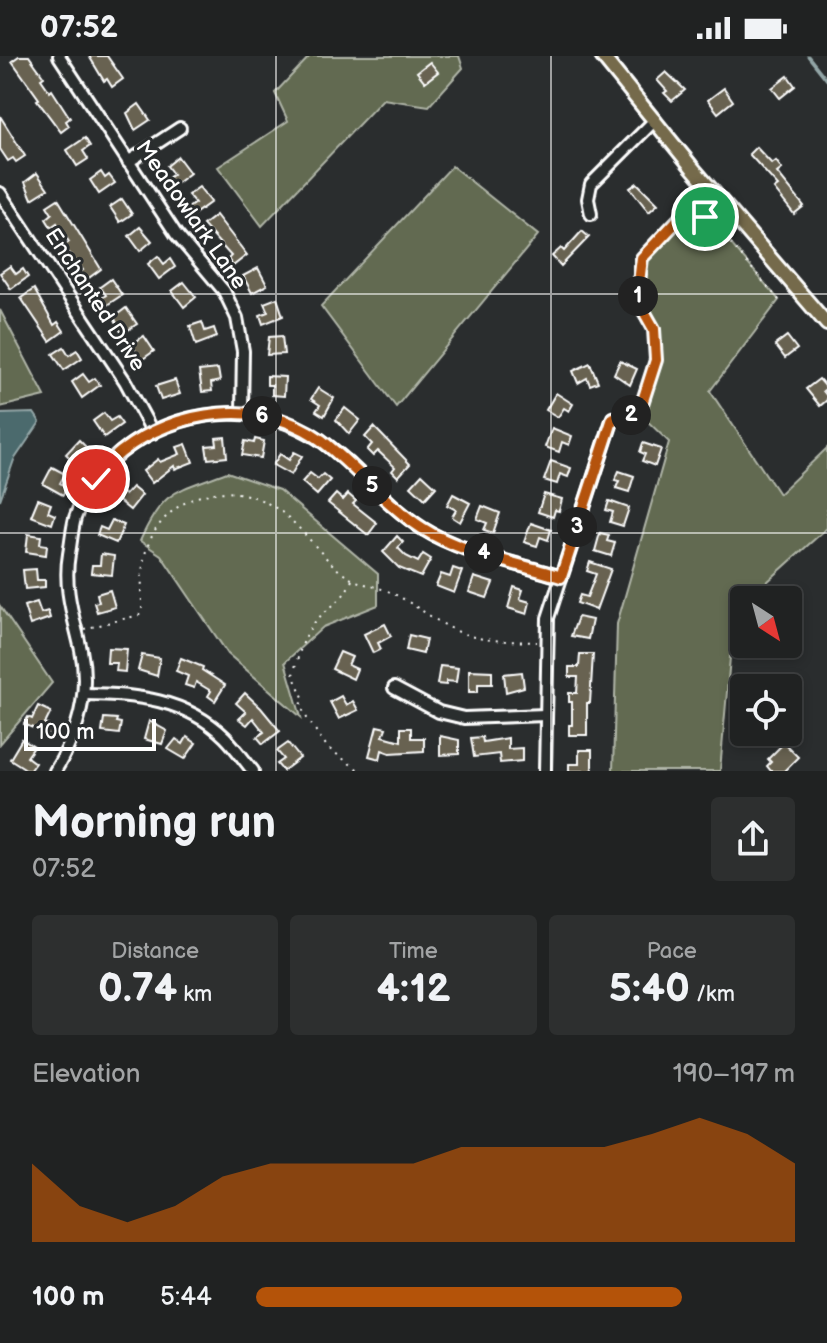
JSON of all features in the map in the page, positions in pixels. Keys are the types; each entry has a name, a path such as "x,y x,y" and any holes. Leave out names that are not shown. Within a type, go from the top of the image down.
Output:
{"main road":[{"path":"602,56 827,324"}],"street":[{"name":"Meadowlark Lane","path":"59,56 176,234 224,291 237,318 243,351 242,412"},
{"path":"591,214 588,199 591,184 655,120"},
{"path":"128,162 180,128"},
{"name":"Enchanted Drive","path":"0,193 125,381 153,433"},
{"path":"55,771 78,725 84,694 84,676 69,601 67,566 75,518 96,479 120,453 175,422 205,415 242,412 286,422 319,439 397,508 436,535 449,542 561,577"},
{"path":"545,771 548,618 613,418"},
{"path":"394,688 439,712 464,718 545,715"},
{"path":"84,694 125,694 161,701 197,714 225,737 253,771"}],"path":[{"path":"613,418 639,413 656,360 654,329 637,299 642,258 695,202 779,300"},
{"path":"76,632 139,615 142,611 146,548 155,532 170,514 184,504 215,491 232,490 250,494 271,505 345,575 393,593 467,636 546,643"},
{"path":"353,579 339,602 316,620 306,635 293,675 303,697 301,707 308,720 328,748 360,771"}],"green space":[{"path":"310,56 459,56 463,68 429,106 383,99 262,226 218,167 288,121 275,93"},
{"path":"452,166 538,235 396,407 321,306"},
{"path":"695,202 779,300 710,391 779,494 827,448 827,528 763,586 730,586 730,657 720,771 613,771 617,624 669,442 639,413 656,360 654,329 637,299 642,258"},
{"path":"0,310 45,396 0,407"},
{"path":"227,472 279,490 378,574 378,605 323,627 285,662 301,717 228,654 161,555 140,541 157,511 173,494"},
{"path":"0,606 52,683 0,744"}],"water":[{"path":"34,413 40,422 14,460 0,500 0,414"}],"building":[{"path":"19,56 29,56 44,77 41,79 70,118 66,121 69,126 61,132 12,61"},
{"path":"89,56 107,56 123,79 112,87 107,79 104,81"},
{"path":"430,62 438,72 425,82 417,72"},
{"path":"666,72 685,90 672,101 657,80"},
{"path":"788,76 795,86 780,98 772,88"},
{"path":"724,88 733,101 718,113 708,100"},
{"path":"139,104 150,120 135,130 127,113"},
{"path":"0,116 25,156 16,162 13,158 8,161 0,149"},
{"path":"85,138 90,146 83,151 88,159 77,166 67,150"},
{"path":"756,147 772,164 776,161 782,169 777,173 804,206 794,214 774,189 778,186 749,154"},
{"path":"178,157 190,173 173,186 167,179 173,174 167,166"},
{"path":"101,172 105,178 109,175 115,183 99,194 90,180"},
{"path":"37,173 48,189 32,199 25,182"},
{"path":"637,183 658,204 649,212 630,188"},
{"path":"199,187 211,202 193,215 188,208 195,203 188,195"},
{"path":"58,199 101,269 86,280 80,272 83,270 63,246 69,242 57,223 51,227 46,219 52,214 47,206"},
{"path":"122,199 132,214 120,222 110,207"},
{"path":"216,215 247,255 233,266 228,259 231,256 203,225"},
{"path":"140,227 152,241 140,251 129,236"},
{"path":"582,231 589,237 561,266 552,256 561,248 564,251"},
{"path":"158,256 164,264 170,259 175,267 159,279 148,264"},
{"path":"10,266 16,274 23,269 28,277 11,289 0,273"},
{"path":"258,268 267,285 252,293 243,276"},
{"path":"111,279 122,295 104,307 99,300 106,295 100,287"},
{"path":"184,282 196,297 184,307 172,291"},
{"path":"34,289 54,325 58,322 64,331 50,341 21,298"},
{"path":"277,298 283,316 263,324 260,315 268,312 264,303"},
{"path":"126,308 137,324 122,334 114,317"},
{"path":"202,322 205,331 214,328 217,337 196,345 190,326"},
{"path":"144,336 154,351 140,361 132,344"},
{"path":"282,336 284,354 267,355 269,337"},
{"path":"787,336 797,349 785,358 775,345"},
{"path":"64,347 69,355 77,350 82,358 64,370 53,354"},
{"path":"620,361 637,369 630,385 614,374"},
{"path":"590,363 598,382 590,385 587,378 578,383 573,371"},
{"path":"218,369 220,381 211,383 212,391 202,392 199,371"},
{"path":"83,374 89,382 95,378 100,385 82,398 72,382"},
{"path":"267,376 285,377 284,396 272,395 272,385 267,385"},
{"path":"819,379 827,388 823,391 827,400 820,406 806,389"},
{"path":"175,380 180,394 161,400 156,386"},
{"path":"318,388 334,398 324,416 316,411 320,405 311,399"},
{"path":"556,393 573,404 569,411 564,408 558,417 546,410"},
{"path":"345,408 360,420 349,434 336,420"},
{"path":"104,413 110,421 117,417 122,424 104,437 93,421"},
{"path":"374,427 410,464 398,477 392,471 395,467 378,451 373,456 367,450 372,444 365,437"},
{"path":"552,428 572,436 569,445 562,442 559,452 545,447"},
{"path":"225,437 227,457 208,459 206,446 217,445 216,438"},
{"path":"255,439 264,441 261,458 242,455 245,441 254,443"},
{"path":"79,440 90,451 77,465 66,454"},
{"path":"643,443 661,449 655,466 642,461 645,454 640,452"},
{"path":"186,444 193,462 175,469 174,466 152,483 143,471 158,459 160,462 180,454 177,447"},
{"path":"294,452 302,456 291,475 273,465 280,454 289,460"},
{"path":"551,461 571,468 568,477 560,474 557,484 544,480"},
{"path":"52,467 65,474 60,483 67,487 63,495 43,484"},
{"path":"619,471 634,476 629,492 616,488"},
{"path":"310,473 318,479 323,474 330,480 317,495 302,482"},
{"path":"422,474 436,487 425,499 411,486"},
{"path":"132,487 142,495 130,510 115,498 120,491 125,495"},
{"path":"336,494 343,500 348,494 356,501 353,504 377,523 368,535 328,503"},
{"path":"453,494 470,503 460,522 452,517 456,510 447,505"},
{"path":"544,494 562,499 559,511 555,510 553,517 538,512"},
{"path":"38,499 51,504 48,512 55,515 52,524 31,516"},
{"path":"609,501 629,508 623,526 610,522 613,512 606,510"},
{"path":"482,506 500,513 493,533 484,530 487,523 477,519"},
{"path":"112,520 124,525 116,543 97,535 100,527 107,530"},
{"path":"531,523 551,530 548,540 540,537 537,546 524,542"},
{"path":"600,533 609,535 607,541 615,543 611,556 595,551"},
{"path":"28,534 41,536 40,544 47,545 46,555 26,552"},
{"path":"397,536 403,542 398,548 406,556 418,562 423,554 431,559 421,577 399,568 383,552"},
{"path":"101,554 114,556 112,575 91,573 92,565 100,565"},
{"path":"590,562 611,569 596,610 577,603 580,595 587,597 596,574 587,571"},
{"path":"453,568 462,571 454,593 436,586 441,574 450,577"},
{"path":"36,569 37,580 45,580 45,587 25,589 23,570"},
{"path":"474,577 493,583 487,598 469,592"},
{"path":"514,587 523,590 520,599 530,602 527,614 508,608"},
{"path":"110,590 115,607 97,612 94,603 99,602 97,594"},
{"path":"37,602 41,613 48,611 50,618 30,625 24,606"},
{"path":"578,617 592,620 588,639 571,636"},
{"path":"385,624 391,636 378,643 381,649 373,653 364,634"},
{"path":"409,635 426,639 423,654 406,650"},
{"path":"108,648 127,649 125,672 116,671 117,663 107,663"},
{"path":"340,652 352,657 348,665 357,669 353,679 332,669"},
{"path":"580,654 593,654 587,735 569,735 572,702 569,702 569,693 577,693 578,677 569,677 569,667 579,667"},
{"path":"142,655 160,658 157,676 138,670"},
{"path":"181,658 203,667 202,670 225,685 215,701 208,696 211,691 196,682 194,688 185,685 188,676 176,671"},
{"path":"440,666 458,668 456,682 437,684"},
{"path":"469,670 492,671 492,684 478,684 478,692 469,692"},
{"path":"522,672 524,687 506,692 504,674"},
{"path":"245,693 280,731 263,744 257,737 264,732 253,718 247,725 239,719 246,712 236,703"},
{"path":"341,696 346,705 353,701 358,710 339,719 330,702"},
{"path":"38,706 51,712 45,724 54,728 50,736 24,724 28,717 32,719"},
{"path":"104,718 117,719 116,722 121,723 119,734 102,732"},
{"path":"149,721 167,731 162,744 144,739"},
{"path":"377,726 386,728 383,736 401,741 401,728 411,728 411,738 424,738 424,751 390,753 382,750 380,759 369,756"},
{"path":"440,736 459,740 459,754 440,755"},
{"path":"187,737 196,743 185,759 168,749 176,739 183,744"},
{"path":"482,737 483,742 508,738 508,749 522,748 522,761 500,763 499,754 474,757 471,738"},
{"path":"22,739 34,747 27,757 35,763 29,771 10,759"},
{"path":"288,743 300,758 283,771 277,764 284,759 277,751"},
{"path":"781,746 787,746 798,757 784,771 771,771 767,766 771,762 768,759"},
{"path":"579,750 592,750 592,771 569,771 569,764 579,764"}],"waterway":[{"path":"808,56 827,80"}],"route":[{"path":"96,479 120,453 175,422 205,415 242,412 286,422 319,439 397,508 423,528 449,542 561,577 613,418 639,413 656,360 654,329 637,299 642,258 695,202 705,217"}]}
